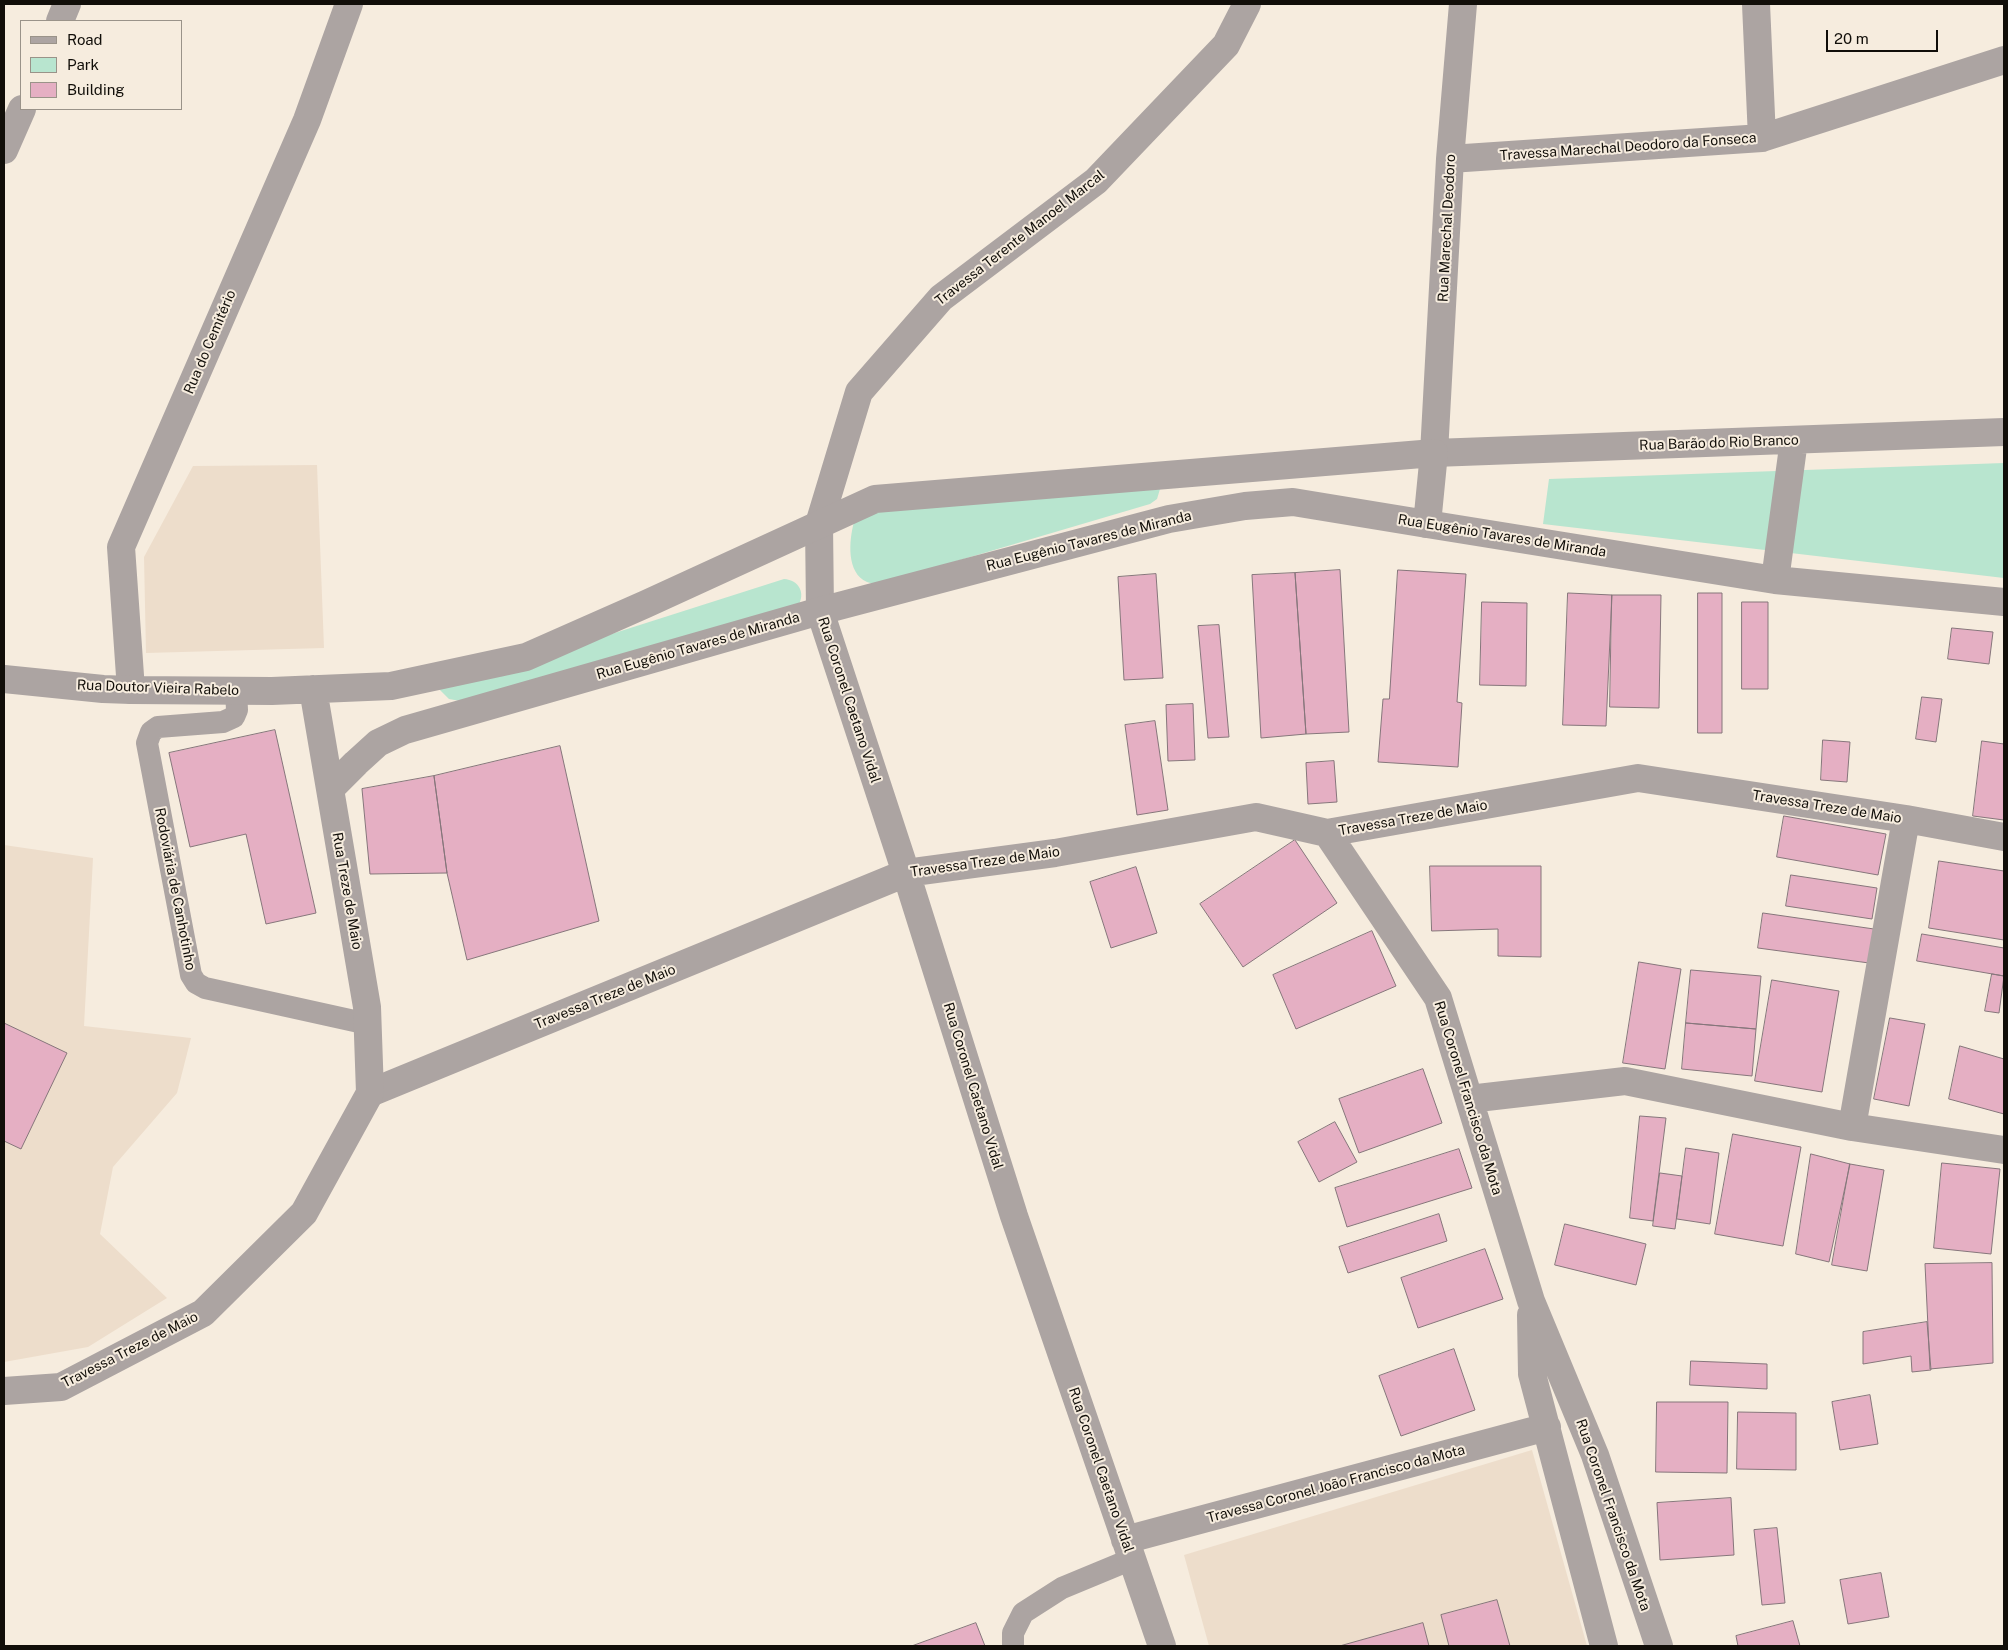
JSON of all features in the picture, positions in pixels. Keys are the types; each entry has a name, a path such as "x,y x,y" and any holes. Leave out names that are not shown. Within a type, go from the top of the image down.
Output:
{"street":[{"path":"60,20 67,4"},
{"name":"Rua do Cemitério","path":"131,690 121,547 307,120 349,4"},
{"name":"Travessa Terente Manoel Marcal","path":"820,611 820,524 859,392 940,298 1096,181 1226,45 1246,4"},
{"name":"Rua Marechal Deodoro","path":"1428,524 1434,453 1450,159 1462,4"},
{"path":"1756,4 1762,138"},
{"name":"Travessa Marechal Deodoro da Fonseca","path":"1450,159 1762,138 2004,60"},
{"path":"4,150 22,110"},
{"name":"Rua Barão do Rio Branco","path":"1434,453 2004,432"},
{"path":"1775,580 1794,440"},
{"path":"313,689 391,686 526,657 875,499 1434,453"},
{"path":"1244,469 1246,506"},
{"name":"Rua Eugênio Tavares de Miranda","path":"330,789 378,744 405,730 820,611 1169,519 1246,506 1293,502 1775,580 2004,602"},
{"name":"Rua Coronel Caetano Vidal","path":"820,611 906,873 1014,1216 1162,1646"},
{"name":"Rua Doutor Vieira Rabelo","path":"4,680 131,690 313,689"},
{"name":"Rua Treze de Maio","path":"313,689 367,1007 370,1093"},
{"name":"Travessa Treze de Maio","path":"4,1391 61,1387 203,1313 304,1213 370,1093 906,873 1056,853 1256,817 1328,833 1638,778 1906,819 2004,837"},
{"path":"1852,1127 1906,819"},
{"name":"Rua Coronel Francisco da Mota","path":"1328,833 1438,998 1531,1301 1595,1455 1659,1646"},
{"path":"1469,1099 1625,1081 1852,1127 2004,1150"},
{"name":"Rua Coronel Francisco da Mota","path":"1531,1301 1532,1374 1604,1646"},
{"name":"Travessa Coronel João Francisco da Mota","path":"1128,1550 1547,1427"}],"lane":[{"name":"Rodoviária de Canhotinho","path":"236,690 237,710 234,717 223,722 158,727 150,732 147,744 191,975 196,983 205,988 368,1024"},
{"name":"Rua Coronel Caetano Vidal","path":"1013,1646 1013,1633 1022,1613 1128,1550"}],"shaded area":[{"path":"317,465 324,648 146,653 144,557 193,466"},
{"path":"4,845 93,858 84,1026 191,1038 177,1093 113,1167 100,1234 167,1298 88,1347 4,1362"},
{"path":"1532,1450 1587,1646 1209,1646 1184,1555"}],"green space":[{"path":"2004,463 2004,578 1543,524 1549,479"},
{"path":"1160,489 1157,499 1150,504 879,584 867,582 860,578 852,564 850,547 854,522 875,509"},
{"path":"784,579 794,582 800,588 801,596 798,606 466,702 449,699 439,689"}],"building":[{"path":"1340,570 1349,732 1306,734 1295,573"},
{"path":"1398,570 1466,574 1457,702 1462,703 1458,767 1378,762 1383,699 1389,699"},
{"path":"1295,573 1306,734 1261,738 1252,575"},
{"path":"1156,574 1163,678 1124,680 1118,577"},
{"path":"1568,593 1612,595 1606,726 1563,725"},
{"path":"1698,593 1722,593 1722,733 1698,733"},
{"path":"1612,595 1661,595 1659,708 1610,707"},
{"path":"1482,602 1527,603 1526,686 1480,685"},
{"path":"1742,602 1768,602 1768,689 1742,689"},
{"path":"1219,625 1229,737 1208,738 1198,626"},
{"path":"1952,628 1993,632 1989,664 1948,659"},
{"path":"1922,697 1942,699 1936,742 1916,739"},
{"path":"1193,704 1195,760 1168,761 1166,705"},
{"path":"1155,721 1168,810 1137,815 1125,725"},
{"path":"275,730 316,913 266,924 246,834 190,847 169,753"},
{"path":"1823,740 1850,742 1847,782 1821,780"},
{"path":"1982,741 2004,744 2004,820 1973,816"},
{"path":"560,746 599,921 467,960 447,873 434,776"},
{"path":"1334,761 1337,802 1308,804 1306,763"},
{"path":"434,776 447,873 370,874 362,789"},
{"path":"1784,816 1886,834 1878,875 1777,857"},
{"path":"1295,840 1337,903 1243,967 1200,904"},
{"path":"1939,861 2004,871 2004,940 1929,928"},
{"path":"1430,866 1541,866 1541,957 1498,956 1498,929 1432,931"},
{"path":"1136,867 1157,933 1111,948 1090,882"},
{"path":"1791,875 1877,888 1872,919 1786,906"},
{"path":"1763,913 1874,929 1869,963 1758,948"},
{"path":"1372,931 1396,986 1296,1029 1273,975"},
{"path":"1922,934 2004,948 2004,976 1917,961"},
{"path":"1639,962 1681,969 1665,1069 1623,1063"},
{"path":"1691,970 1761,976 1756,1029 1686,1023"},
{"path":"1992,974 2004,976 1999,1013 1985,1011"},
{"path":"1772,980 1839,991 1822,1092 1755,1081"},
{"path":"1890,1018 1925,1024 1909,1106 1874,1099"},
{"path":"4,1023 67,1053 21,1149 4,1141"},
{"path":"1686,1023 1756,1029 1752,1076 1682,1069"},
{"path":"1960,1046 2004,1059 2004,1114 1949,1099"},
{"path":"1423,1069 1442,1123 1359,1153 1339,1099"},
{"path":"1640,1116 1666,1118 1653,1221 1630,1218"},
{"path":"1335,1122 1357,1162 1319,1182 1298,1142"},
{"path":"1733,1134 1801,1147 1783,1246 1715,1234"},
{"path":"1686,1148 1719,1153 1710,1224 1677,1219"},
{"path":"1459,1149 1472,1188 1347,1227 1335,1188"},
{"path":"1811,1154 1850,1164 1829,1262 1796,1254"},
{"path":"1942,1163 2000,1169 1991,1254 1934,1248"},
{"path":"1850,1164 1884,1170 1867,1271 1832,1265"},
{"path":"1660,1173 1682,1176 1675,1229 1653,1226"},
{"path":"1439,1214 1447,1241 1348,1273 1339,1247"},
{"path":"1565,1224 1646,1244 1636,1285 1555,1265"},
{"path":"1485,1249 1503,1299 1418,1328 1401,1278"},
{"path":"1992,1263 1993,1363 1930,1369 1925,1264"},
{"path":"1927,1322 1931,1370 1912,1372 1911,1356 1863,1364 1863,1332"},
{"path":"1454,1349 1475,1410 1401,1436 1379,1376"},
{"path":"1691,1361 1767,1364 1767,1389 1690,1385"},
{"path":"1870,1395 1878,1444 1840,1450 1832,1402"},
{"path":"1657,1402 1728,1402 1727,1473 1656,1472"},
{"path":"1738,1412 1796,1413 1796,1470 1737,1469"},
{"path":"1731,1498 1734,1555 1660,1560 1657,1503"},
{"path":"1777,1528 1785,1603 1762,1605 1754,1530"},
{"path":"1881,1573 1889,1617 1848,1624 1840,1580"},
{"path":"1497,1600 1510,1646 1449,1646 1441,1615"},
{"path":"1793,1621 1800,1646 1738,1646 1736,1636"},
{"path":"976,1623 985,1646 912,1646"},
{"path":"1423,1623 1429,1646 1340,1646"}]}
